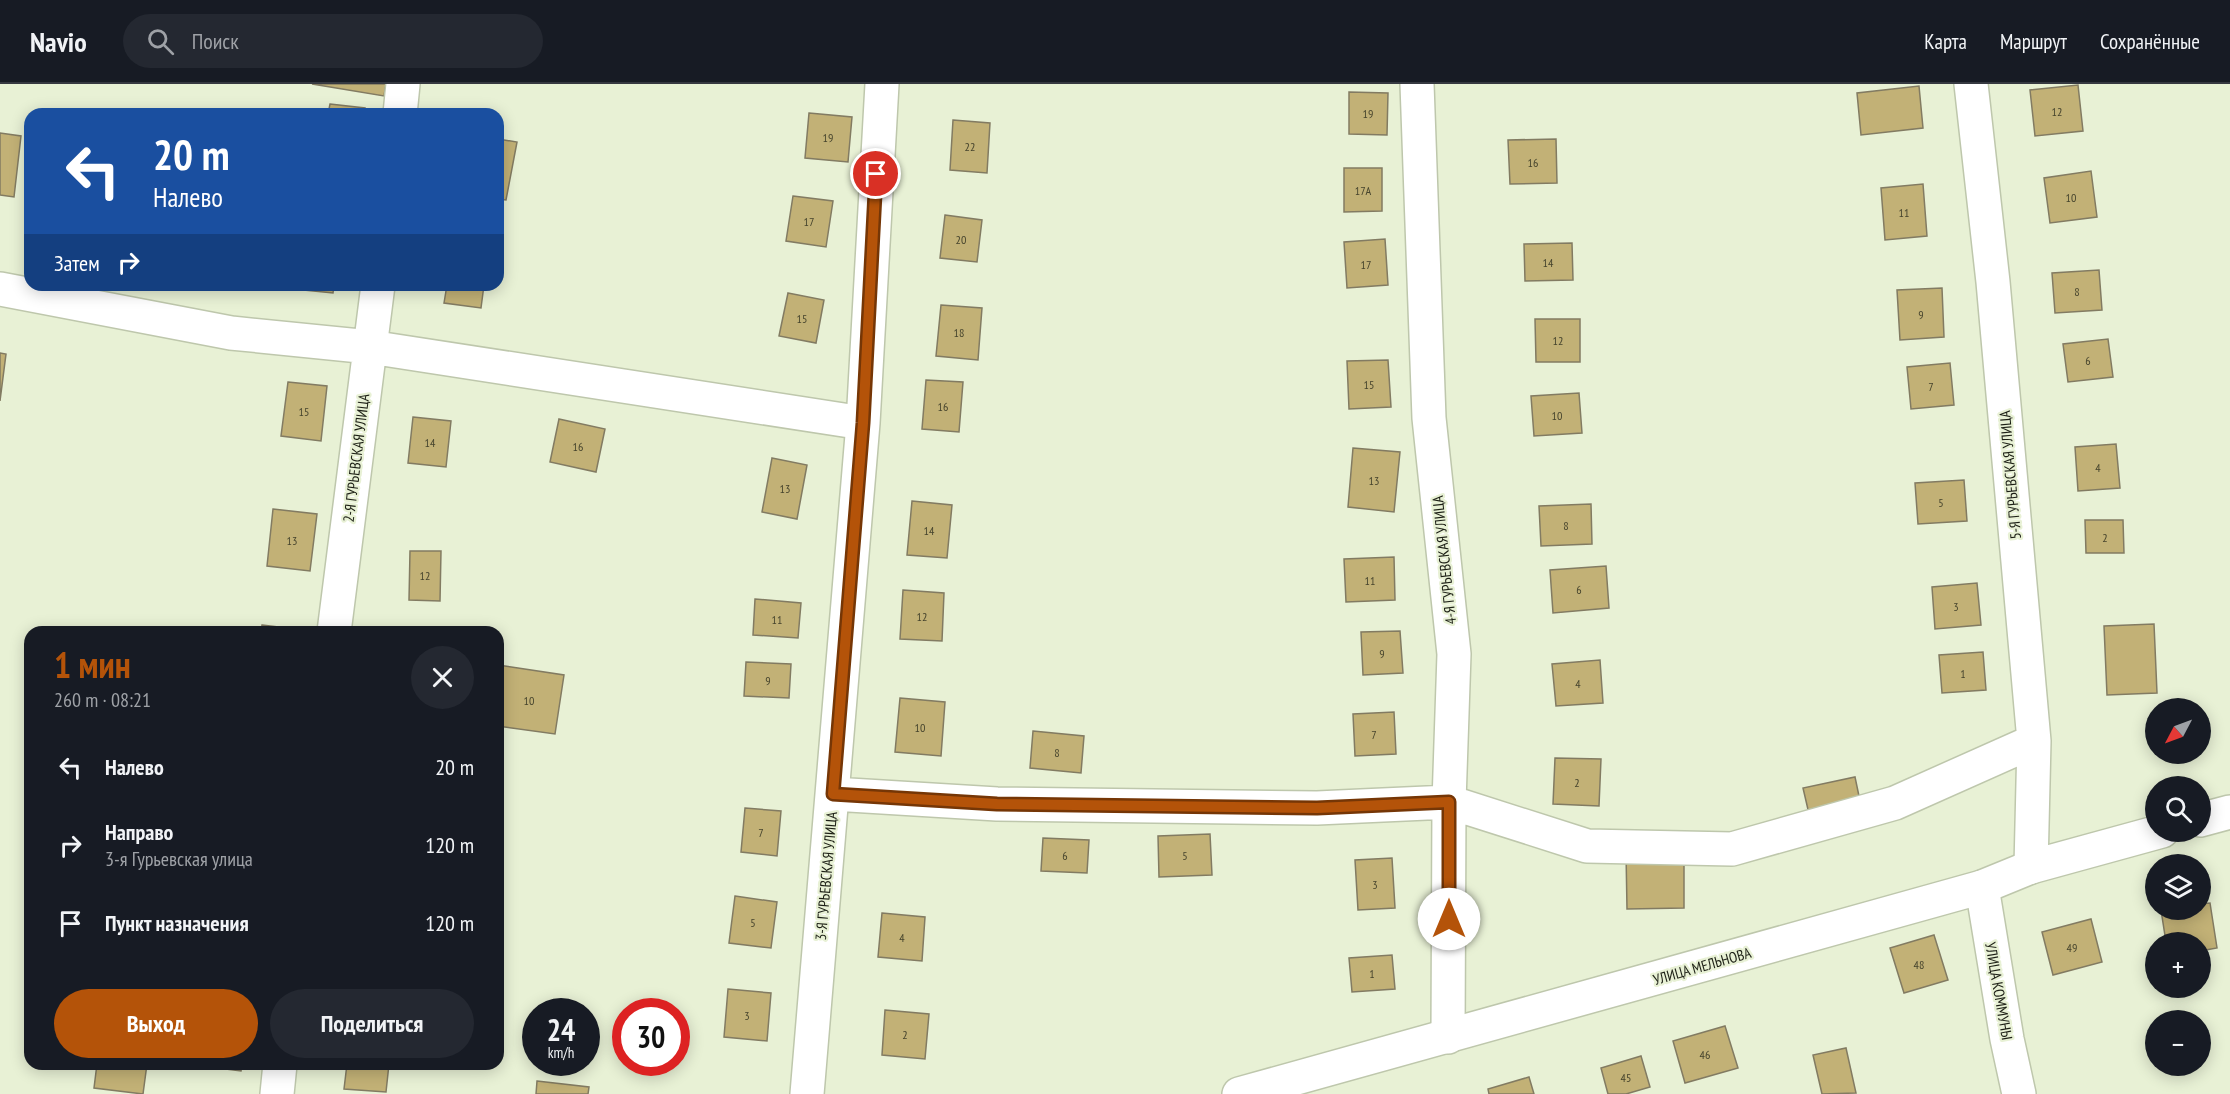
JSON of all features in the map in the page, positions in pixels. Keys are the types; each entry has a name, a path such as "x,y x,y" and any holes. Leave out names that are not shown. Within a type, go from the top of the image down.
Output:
{"street":[{"path":"401,108 404,84"},
{"name":"3-Я ГУРЬЕВСКАЯ УЛИЦА","path":"807,1094 863,423 882,84"},
{"name":"4-Я ГУРЬЕВСКАЯ УЛИЦА","path":"1417,84 1429,418 1454,654 1449,802 1448,1036"},
{"name":"5-Я ГУРЬЕВСКАЯ УЛИЦА","path":"1971,84 1994,282 2034,741 2031,867"},
{"path":"0,289 231,333 370,346 863,423"},
{"name":"2-Я ГУРЬЕВСКАЯ УЛИЦА","path":"335,626 377,291"},
{"path":"833,794 997,804 1317,808 1449,802 1587,846 1732,849 1895,803 2034,741"},
{"path":"2211,817 2230,812"},
{"name":"УЛИЦА МЕЛЬНОВА","path":"1239,1094 1982,887 2031,867 2145,836"},
{"name":"УЛИЦА КОММУНЫ","path":"1982,887 2007,1039 2019,1094"},
{"path":"277,1094 279,1070"}],"building":[{"path":"312,84 386,84 384,96"},
{"path":"2078,85 2083,131 2035,136 2030,90"},
{"path":"1919,86 1923,128 1861,135 1857,93"},
{"path":"1349,92 1388,93 1387,135 1349,134"},
{"path":"330,104 365,108 329,108"},
{"path":"809,113 852,117 848,162 805,158"},
{"path":"953,120 990,123 987,173 950,170"},
{"path":"0,133 21,136 14,197 0,195"},
{"path":"1556,139 1557,183 1510,184 1508,140"},
{"path":"504,140 517,142 506,200 504,200"},
{"path":"1344,168 1382,168 1382,211 1344,212"},
{"path":"2091,171 2097,217 2050,223 2044,178"},
{"path":"1923,184 1927,236 1885,240 1881,188"},
{"path":"793,196 833,201 826,247 786,241"},
{"path":"945,215 982,220 977,262 940,258"},
{"path":"1385,239 1388,285 1347,288 1344,242"},
{"path":"1572,243 1573,280 1525,281 1524,244"},
{"path":"2099,270 2102,310 2055,313 2052,273"},
{"path":"1942,288 1944,337 1900,340 1897,290"},
{"path":"446,291 483,291 481,308 444,303"},
{"path":"788,293 824,300 816,343 779,336"},
{"path":"941,305 982,308 978,360 936,356"},
{"path":"1535,319 1580,319 1580,362 1536,362"},
{"path":"2108,339 2113,377 2068,382 2063,344"},
{"path":"0,353 6,354 0,401"},
{"path":"1388,360 1391,407 1349,409 1347,361"},
{"path":"1950,363 1954,405 1911,409 1907,367"},
{"path":"926,380 963,382 959,432 922,429"},
{"path":"288,382 327,386 321,441 281,436"},
{"path":"1579,393 1582,433 1534,436 1531,396"},
{"path":"413,417 451,421 446,467 408,463"},
{"path":"559,419 605,429 596,472 550,462"},
{"path":"2116,444 2120,488 2078,491 2075,447"},
{"path":"1353,448 1400,452 1394,512 1348,507"},
{"path":"772,458 807,465 797,519 762,512"},
{"path":"1964,480 1967,521 1918,524 1915,483"},
{"path":"912,501 952,505 947,558 907,555"},
{"path":"1591,504 1592,544 1541,546 1539,506"},
{"path":"273,509 317,514 310,571 267,566"},
{"path":"2085,520 2123,520 2124,553 2086,553"},
{"path":"410,551 441,551 440,601 409,600"},
{"path":"1394,557 1395,600 1346,602 1344,559"},
{"path":"1606,566 1609,608 1553,613 1550,570"},
{"path":"1977,583 1981,625 1935,629 1932,587"},
{"path":"903,590 944,593 942,641 900,639"},
{"path":"755,599 801,603 798,638 753,635"},
{"path":"2154,624 2157,693 2107,695 2104,626"},
{"path":"1400,631 1403,673 1363,675 1361,632"},
{"path":"1983,652 1986,690 1942,693 1939,655"},
{"path":"1600,660 1603,703 1556,706 1552,664"},
{"path":"746,662 791,664 789,698 744,696"},
{"path":"504,666 564,675 555,734 504,727"},
{"path":"900,698 945,702 941,756 895,752"},
{"path":"1394,712 1396,754 1355,756 1353,714"},
{"path":"1033,731 1084,736 1081,773 1030,768"},
{"path":"1555,758 1601,759 1599,806 1553,804"},
{"path":"1855,777 1864,820 1813,831 1803,788"},
{"path":"745,808 781,811 777,856 741,852"},
{"path":"1210,834 1212,875 1159,877 1158,836"},
{"path":"1043,838 1089,840 1087,873 1041,871"},
{"path":"1684,851 1684,908 1627,909 1626,852"},
{"path":"1392,858 1395,908 1358,910 1355,860"},
{"path":"735,896 777,902 771,948 729,943"},
{"path":"2211,909 2217,948 2211,949 2211,932 2164,932 2163,920 2211,920"},
{"path":"882,913 925,917 922,961 878,957"},
{"path":"2091,919 2102,962 2053,975 2042,932"},
{"path":"1934,935 1948,980 1904,993 1890,948"},
{"path":"1392,955 1395,989 1352,992 1349,958"},
{"path":"728,989 771,993 767,1041 724,1037"},
{"path":"885,1010 929,1014 925,1059 882,1055"},
{"path":"1725,1026 1738,1068 1685,1083 1673,1041"},
{"path":"1846,1048 1856,1093 1822,1094 1813,1055"},
{"path":"1641,1056 1650,1087 1626,1094 1608,1094 1601,1068"},
{"path":"96,1070 146,1070 143,1094 94,1088"},
{"path":"346,1070 388,1070 386,1092 344,1089"},
{"path":"1529,1077 1534,1094 1489,1094 1488,1089"},
{"path":"537,1081 589,1087 588,1094 536,1094"}],"route":[{"path":"876,174 863,423 833,794 997,804 1317,808 1449,802 1449,919"}]}
